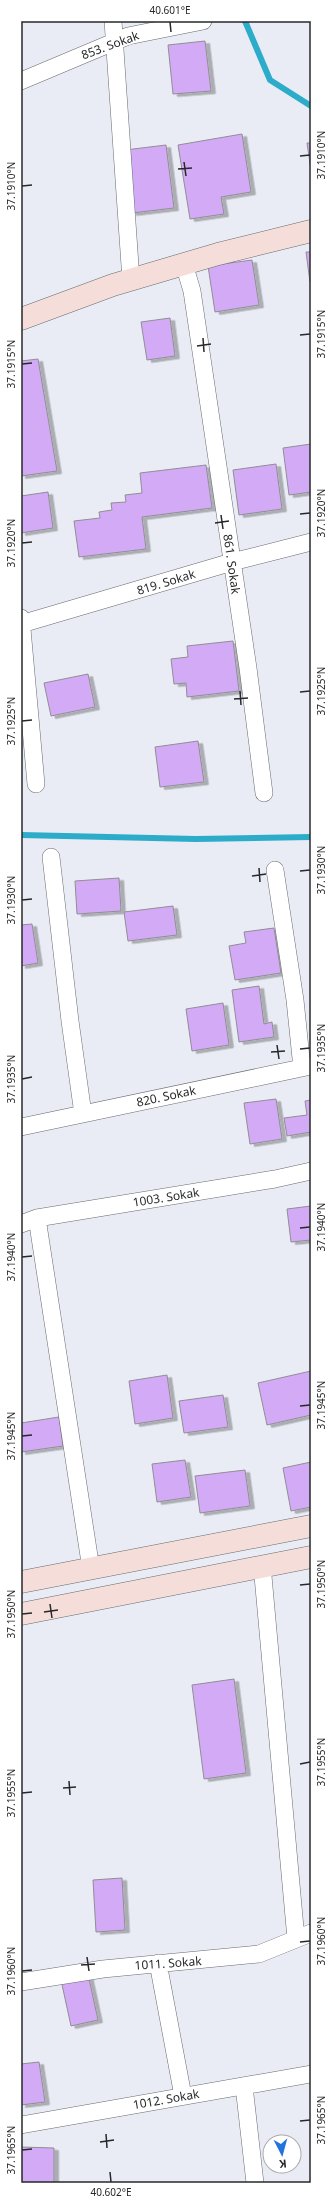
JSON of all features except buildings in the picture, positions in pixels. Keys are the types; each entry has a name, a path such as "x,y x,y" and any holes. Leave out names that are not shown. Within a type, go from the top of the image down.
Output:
{"street":[{"path":"113,21 131,280"},
{"name":"853. Sokak","path":"21,81 128,36 203,21"},
{"path":"21,319 131,280 184,264 311,231"},
{"name":"861. Sokak","path":"184,264 192,291 264,794"},
{"name":"819. Sokak","path":"21,622 232,562 311,542"},
{"path":"21,622 36,784"},
{"path":"51,856 70,1021 83,1114"},
{"path":"275,870 306,1067"},
{"name":"820. Sokak","path":"21,1127 306,1067"},
{"name":"1003. Sokak","path":"21,1224 37,1218 275,1179 311,1171"},
{"path":"37,1218 90,1569"},
{"path":"21,1582 311,1526"},
{"path":"21,1614 262,1565 311,1557"},
{"path":"262,1565 304,1936"},
{"name":"1011. Sokak","path":"21,1982 103,1969 158,1963 196,1962 259,1954 304,1936"},
{"path":"158,1963 182,2096"},
{"name":"1012. Sokak","path":"21,2125 311,2074"},
{"path":"244,2086 255,2183"}],"waterway":[{"path":"245,21 270,80 311,106"},
{"path":"21,835 196,839 311,837"}]}
